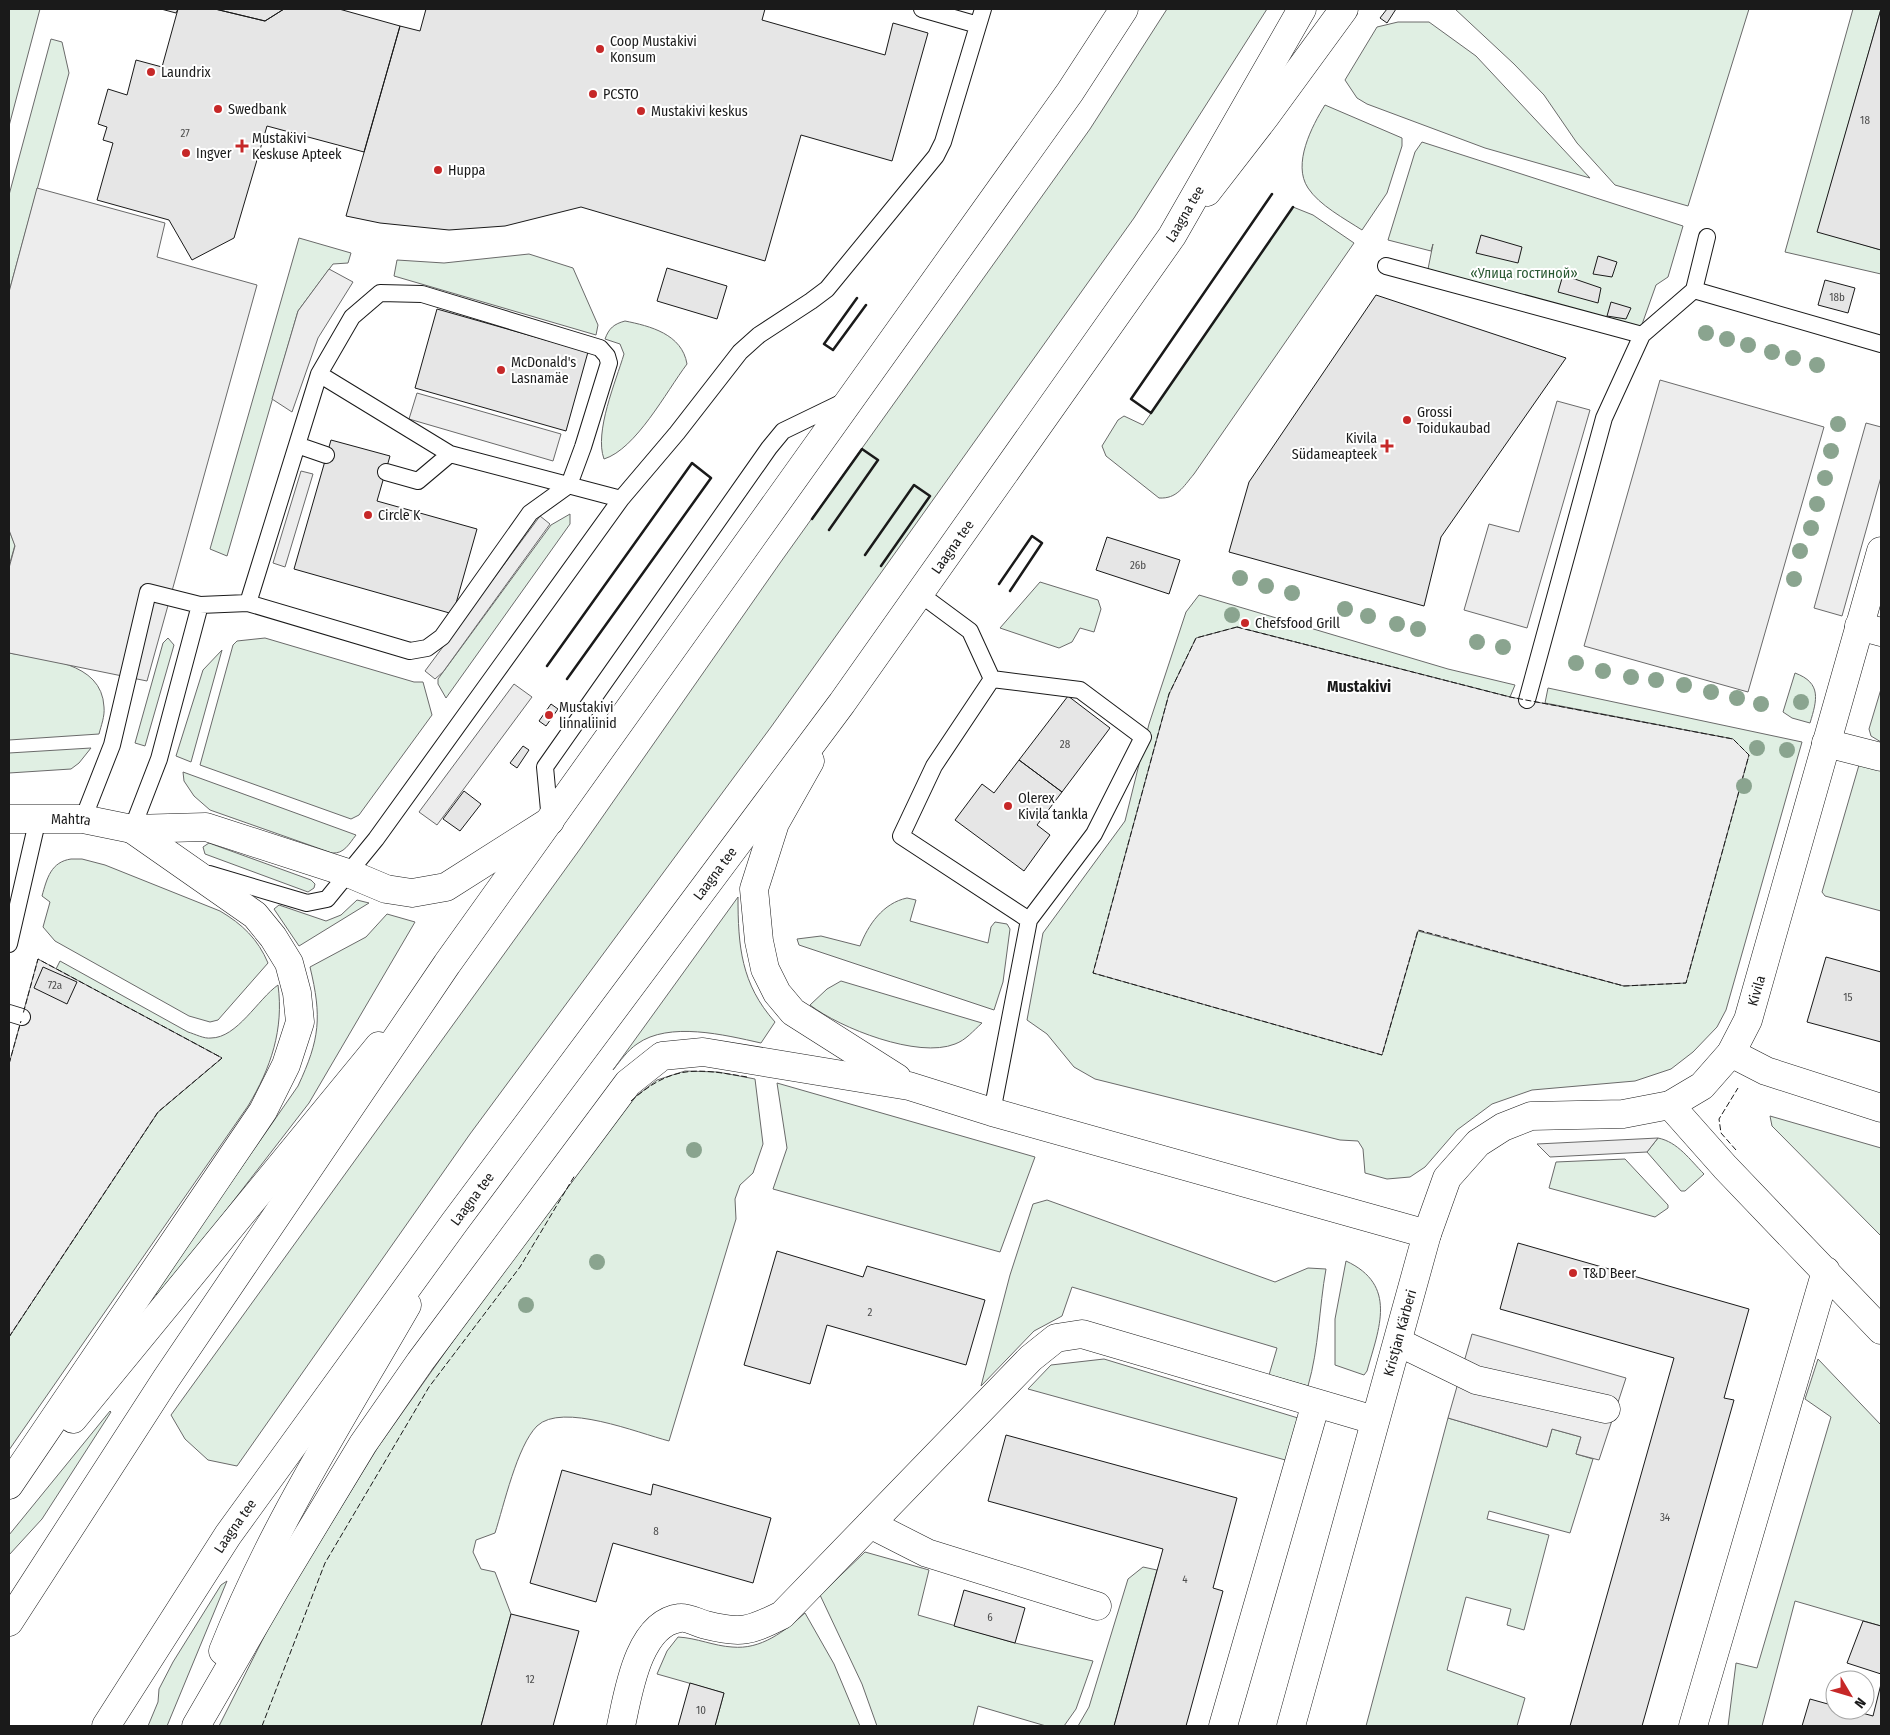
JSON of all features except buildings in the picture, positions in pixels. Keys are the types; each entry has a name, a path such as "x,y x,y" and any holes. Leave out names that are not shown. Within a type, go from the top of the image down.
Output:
{"street":[{"path":"9,1622 166,1379 447,964 1070,92 1124,9"},
{"name":"Laagna tee","path":"106,1726 228,1535 454,1223 842,703 1172,236 1302,9"},
{"path":"1172,236 1266,117 1344,9"},
{"name":"Kivila","path":"1670,1105 1702,1086 1731,1053 1748,1020 1826,743 1870,629 1881,551"},
{"path":"842,703 775,823 754,889 759,941 765,969 777,992 793,1012 909,1086"},
{"path":"1826,743 1881,757"},
{"name":"Mahtra","path":"9,819 83,819 132,829"},
{"path":"132,829 206,827 348,873 386,889 412,893 446,887 550,821"},
{"path":"9,1485 263,1111 286,1065 300,1022 297,992 289,963 273,937 254,915 132,829"},
{"path":"9,1497 447,964"},
{"path":"194,1726 363,1444 420,1362 628,1083 662,1056 703,1052 909,1086 992,1112 1427,1234"},
{"path":"1731,1053 1766,1071 1881,1108"},
{"path":"1670,1105 1725,1167 1881,1330"},
{"name":"Kristjan Kärberi","path":"1291,1726 1374,1420 1398,1342 1427,1234 1447,1178 1478,1143 1503,1127 1531,1116 1623,1114 1670,1105"},
{"path":"194,1726 234,1624 299,1491 454,1223"},
{"path":"1693,1726 1826,1271"},
{"path":"621,1726 632,1676 646,1644 659,1626 680,1618 726,1630 752,1630 782,1615 1031,1358 1056,1338 1082,1334 1374,1420"},
{"path":"1398,1342 1476,1380 1606,1409"},
{"path":"1223,1726 1316,1403"},
{"path":"870,1524 927,1553 1097,1606"}],"lane":[{"path":"922,9 978,25"},
{"path":"181,865 307,903 327,899 376,839 620,499 677,433 740,352 759,335 827,289 936,156 943,142 983,9"},
{"path":"1527,700 1604,418 1642,335 1694,290 1707,237"},
{"path":"1386,266 1642,335"},
{"path":"1694,290 1881,344"},
{"path":"83,819 112,745 148,592 200,605 248,603 410,651 427,648 442,636 530,513 569,485 609,363 607,356 600,348 422,294 380,294 352,317 319,374 248,603"},
{"path":"319,374 450,454 620,499"},
{"path":"550,821 545,767 769,448 783,431 854,396"},
{"path":"297,445 326,455"},
{"path":"386,472 418,481 450,454"},
{"path":"920,594 970,630 992,678"},
{"path":"132,829 159,759 200,605"},
{"path":"992,678 1080,690 1143,737 1094,834 1029,920 992,1112"},
{"path":"992,678 934,766 901,836 1029,920"},
{"path":"9,944 38,818"}],"green space":[{"path":"9,9 40,9 9,126"},
{"path":"1167,9 1267,9 1134,218 771,727 470,1134 237,1466 208,1460 185,1439 171,1415 580,849 780,563 1090,129"},
{"path":"1455,9 1749,9 1688,206 1615,185 1577,143 1544,95"},
{"path":"1853,9 1881,9 1818,231 1881,250 1881,274 1785,252"},
{"path":"1398,22 1429,22 1476,56 1590,178 1485,148 1367,104 1357,98 1345,80 1377,27"},
{"path":"51,39 62,42 69,73 9,292 9,195"},
{"path":"1325,105 1402,138 1402,146 1387,193 1362,230 1319,200 1308,188 1304,178 1302,168 1306,145"},
{"name":"«Улица гостиной»","path":"1422,142 1683,226 1668,277 1656,285 1640,330 1428,269 1433,244 1431,251 1388,240 1415,152"},
{"path":"1293,207 1313,215 1354,243 1194,474 1183,488 1175,494 1159,498 1106,456 1102,446 1118,420 1124,416 1143,425"},
{"path":"299,238 351,253 348,263 333,264 298,311 227,556 210,549"},
{"path":"529,254 573,268 598,325 596,335 394,276 397,260 444,263"},
{"path":"625,321 664,333 679,345 687,364 639,432 628,444 604,459 602,435 604,421 624,354 620,344 605,339 612,327"},
{"path":"570,514 570,524 446,698 438,684 438,679 551,525"},
{"path":"9,530 15,545 9,566"},
{"path":"1040,582 1098,600 1101,609 1094,632 1080,628 1072,642 1059,648 1000,628"},
{"path":"1199,595 1448,669 1515,685 1510,697 1237,627 1382,1054 1418,930 1624,986 1733,739 1545,703 1548,688 1802,742 1726,1010 1717,1027 1693,1052 1671,1069 1635,1081 1532,1090 1492,1104 1457,1130 1425,1167 1410,1177 1387,1179 1365,1173 1363,1149 1358,1141 1340,1140 1095,1079 1074,1067 1047,1034 1027,1020 1043,933 1125,821 1149,724 1186,612"},
{"path":"168,638 174,645 145,746 135,743 163,643"},
{"path":"265,638 414,682 423,682 432,715 359,815 351,819 200,765 233,645 237,641"},
{"path":"222,650 191,762 176,756 203,670"},
{"path":"9,653 68,665 82,671 93,680 101,692 104,707 99,734 9,740"},
{"path":"1795,673 1810,682 1815,693 1810,723 1792,718 1783,712"},
{"path":"1881,689 1881,742 1871,736 1869,729"},
{"path":"91,748 79,763 71,769 9,773 9,753"},
{"path":"1859,765 1881,767 1881,911 1825,896 1822,892"},
{"path":"183,772 356,835 343,850 332,853 210,810 194,796 184,781"},
{"path":"209,843 311,880 315,884 314,888 308,892 205,854 203,847"},
{"path":"71,859 82,859 105,865 220,911 235,921 254,939 268,963 218,1020 210,1022 189,1016 55,941 43,927 50,902 42,896 48,877 54,867"},
{"path":"738,897 739,932 748,979 764,1008 775,1022 761,1043 698,1032 681,1031 665,1033 650,1037 637,1044 627,1052 613,1070"},
{"path":"907,898 916,900 910,921 988,943 991,927 995,922 1007,924 1010,929 1003,982 994,1010 799,945 797,939 821,936 860,946 867,930 878,916 891,905"},
{"path":"357,900 369,903 299,946 274,909 279,905 326,921 341,915"},
{"path":"387,914 415,922 309,1103 204,1239 157,1295 155,1292 298,1086 311,1055 317,1028 316,1000 310,967 366,937"},
{"path":"60,961 188,1032 202,1037 211,1038 230,1032 278,985 279,1017 274,1048 269,1063 248,1106 9,1450 9,1337 158,1112 222,1058 56,969"},
{"path":"841,981 982,1023 959,1042 939,1048 901,1044 880,1039 840,1023 810,1005 827,989"},
{"path":"685,1071 718,1072 755,1079 763,1144 753,1173 740,1185 735,1199 736,1219 669,1441 601,1421 564,1417 549,1419 537,1426 523,1447 495,1533 476,1540 473,1552 481,1569 495,1572 511,1614 481,1726 219,1726 275,1615 378,1447 540,1218 631,1100 657,1080"},
{"path":"777,1083 1035,1157 1000,1252 773,1189 787,1148"},
{"path":"1770,1116 1881,1148 1881,1236 1772,1126"},
{"path":"1658,1138 1678,1147 1704,1174 1685,1191 1681,1191 1647,1152"},
{"path":"1625,1159 1668,1205 1668,1208 1655,1217 1549,1188 1556,1162"},
{"path":"1047,1200 1275,1282 1308,1268 1326,1269 1317,1343 1308,1386 1269,1375 1277,1348 1072,1287 1062,1316 1034,1331 981,1386 1010,1275 1033,1204"},
{"path":"1346,1261 1362,1271 1373,1282 1379,1295 1379,1324 1367,1371 1364,1375 1335,1365 1335,1319"},
{"path":"1104,1359 1298,1418 1289,1461 1028,1389 1051,1365"},
{"path":"1818,1359 1881,1425 1881,1626 1795,1601 1762,1726 1728,1726 1736,1663 1757,1668 1831,1417 1805,1399"},
{"path":"110,1411 42,1519 9,1555 9,1535"},
{"path":"1448,1418 1547,1447 1552,1429 1581,1437 1576,1454 1593,1459 1570,1533 1489,1511 1487,1519 1549,1535 1524,1630 1507,1625 1511,1609 1466,1597 1447,1670 1525,1698 1517,1726 1366,1726"},
{"path":"865,1552 929,1570 918,1615 1015,1643 1093,1661 1076,1709 1064,1726 1046,1726 978,1706 973,1726 877,1726 862,1684 820,1595"},
{"path":"1143,1567 1157,1570 1114,1726 1078,1726 1089,1707 1128,1579"},
{"path":"227,1581 167,1726 148,1726 158,1702 159,1689 173,1662 221,1585"},
{"path":"805,1613 834,1664 860,1726 715,1726 724,1693 657,1674 667,1651 678,1637 725,1646 743,1647 772,1638"}],"shaded area":[{"path":"37,188 165,223 157,257 257,285 147,681 9,653 9,568 15,546 9,530 9,292"},
{"path":"329,269 353,282 318,338 292,412 272,399 298,311"},
{"path":"1660,380 1824,427 1748,692 1584,646"},
{"path":"417,393 561,434 553,461 409,419"},
{"path":"1557,401 1590,410 1527,628 1464,610 1489,524 1519,532"},
{"path":"1866,423 1881,427 1881,477 1842,616 1814,608"},
{"path":"301,471 313,474 285,567 273,563"},
{"path":"540,516 550,524 443,672 435,679 425,671"},
{"path":"1237,627 1510,697 1733,739 1749,755 1686,983 1624,986 1418,931 1382,1055 1093,973 1169,694 1196,638"},
{"path":"514,684 532,697 437,825 419,812"},
{"path":"38,959 222,1058 158,1112 9,1337 9,1064"},
{"path":"1658,1138 1647,1152 1550,1157 1537,1144"},
{"path":"1472,1334 1626,1378 1599,1460 1576,1454 1581,1437 1552,1429 1547,1447 1448,1418"}],"fence":[{"path":"1237,627 1510,697 1733,739 1749,755 1686,983 1624,986 1418,930 1382,1055 1093,973 1169,694 1196,638 1237,627"},
{"path":"9,1337 158,1112 222,1058 38,959 23,1014"},
{"path":"9,1064 21,1021"},
{"path":"631,1101 659,1081 685,1072 713,1072 747,1077"},
{"path":"1736,1150 1721,1133 1719,1119 1738,1088"},
{"path":"262,1726 325,1563 429,1387 520,1267 575,1175"}],"wall":[{"path":"1272,194 1131,399 1151,413 1293,207"},
{"path":"857,298 824,344 833,350 866,305"},
{"path":"812,519 862,449 878,460 829,530"},
{"path":"547,666 692,463 711,478 567,679"},
{"path":"865,555 914,485 930,496 881,566"},
{"path":"999,584 1032,536 1042,543 1010,591"}],"place":[{"name":"Coop Mustakivi Konsum","path":"600,49"},
{"name":"Laundrix","path":"151,72"},
{"name":"PCSTO","path":"593,94"},
{"name":"Swedbank","path":"218,109"},
{"name":"Mustakivi keskus","path":"641,111"},
{"name":"Mustakivi Keskuse Apteek","path":"242,146"},
{"name":"Ingver","path":"186,153"},
{"name":"Huppa","path":"438,170"},
{"name":"McDonald's Lasnamäe","path":"501,370"},
{"name":"Grossi Toidukaubad","path":"1407,420"},
{"name":"Kivila Südameapteek","path":"1387,446"},
{"name":"Circle K","path":"368,515"},
{"name":"Chefsfood Grill","path":"1245,623"},
{"name":"Mustakivi linnaliinid","path":"549,715"},
{"name":"Olerex Kivila tankla","path":"1008,806"},
{"name":"T&D Beer","path":"1573,1273"}],"district":[{"name":"Mustakivi","path":"1359,686"}]}
